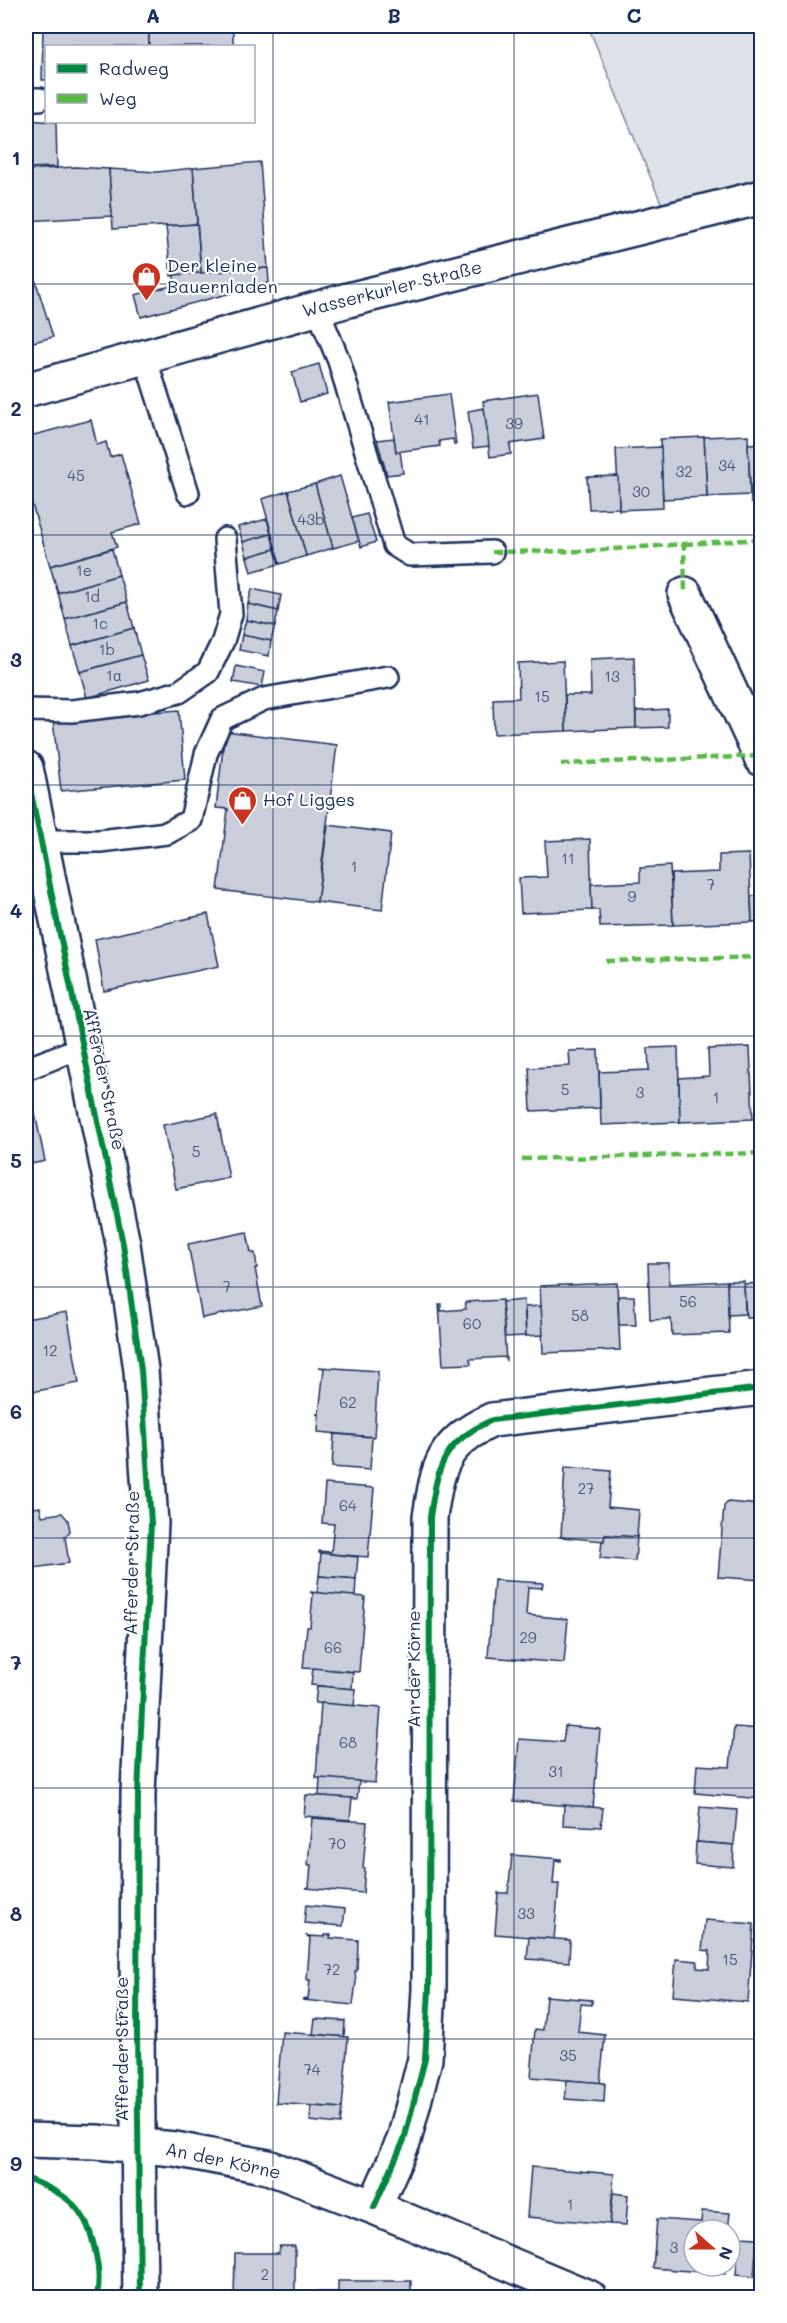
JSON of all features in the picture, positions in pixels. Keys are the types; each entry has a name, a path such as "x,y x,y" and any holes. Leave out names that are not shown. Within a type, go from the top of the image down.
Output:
{"street":[{"name":"Wasserkurler Straße","path":"26,390 317,308 762,197"},
{"path":"685,594 762,759"},
{"name":"Afferder Straße","path":"26,768 32,843 82,1047 123,1244 141,1370 152,1523 138,1793 137,2145 140,2298"},
{"name":"An der Körne","path":"374,2207 404,2140 425,2060 429,1978 430,1517 435,1482 449,1450 470,1430 492,1420 762,1388"},
{"name":"An der Körne","path":"26,2140 175,2149 268,2167 374,2207 590,2298"}],"lane":[{"path":"317,308 339,361 394,545 410,555 492,552"},
{"path":"145,357 188,494"},
{"path":"26,710 72,711 139,703 179,692 208,672 223,641 231,614 225,539"},
{"path":"32,843 100,841 166,833 191,820 207,754 222,719 264,699 388,677"},
{"path":"26,1069 82,1047"}],"shaded area":[{"path":"588,26 761,26 761,178 662,205"}],"building":[{"path":"43,26 149,26 149,45 45,45 45,80 42,80"},
{"path":"149,26 233,26 233,45 149,45"},
{"path":"26,120 56,123 57,167 26,168"},
{"path":"260,162 268,268 201,273 193,168"},
{"path":"75,167 109,169 112,216 26,221 26,170"},
{"path":"193,168 197,224 113,229 109,169 157,172"},
{"path":"197,224 201,273 171,276 166,226"},
{"path":"268,268 269,283 141,317 135,295 175,285 174,275"},
{"path":"36,282 53,337 26,344 26,285"},
{"path":"319,364 327,394 300,402 292,372"},
{"path":"538,393 544,439 510,444 511,454 490,457 483,401"},
{"path":"449,394 456,444 453,439 439,441 440,446 396,452 389,402"},
{"path":"484,408 489,446 473,448 468,411"},
{"path":"91,420 97,445 106,442 110,457 121,454 141,524 112,532 117,547 50,566 32,504 28,506 26,437"},
{"path":"748,435 750,495 707,497 704,437"},
{"path":"704,437 707,497 663,499 660,439"},
{"path":"394,438 396,452 400,451 403,473 387,475 377,440"},
{"path":"762,443 762,503 751,503 748,444"},
{"path":"661,447 663,508 619,510 616,449"},
{"path":"340,476 359,541 333,548 315,484"},
{"path":"618,476 619,508 589,509 587,477"},
{"path":"315,484 333,548 306,556 288,491"},
{"path":"288,491 306,556 280,564 262,499"},
{"path":"367,514 376,542 361,547 352,518"},
{"path":"267,519 271,534 243,542 238,527"},
{"path":"271,534 275,549 247,557 243,542"},
{"path":"112,549 119,575 58,593 50,566"},
{"path":"275,549 279,564 251,572 247,557"},
{"path":"119,575 127,602 65,619 58,593"},
{"path":"252,589 281,595 278,611 248,604"},
{"path":"127,602 134,628 72,646 65,619"},
{"path":"248,604 278,611 275,626 246,620"},
{"path":"246,620 275,626 271,641 242,635"},
{"path":"134,628 141,655 80,672 72,646"},
{"path":"242,635 271,641 269,656 239,650"},
{"path":"141,655 149,680 87,698 80,672"},
{"path":"634,657 636,728 566,731 565,695 591,695 590,659"},
{"path":"563,661 566,731 494,734 493,699 519,698 518,663"},
{"path":"236,666 265,672 262,687 233,682"},
{"path":"668,709 668,727 636,728 636,711"},
{"path":"179,710 185,780 61,791 53,720"},
{"path":"225,731 337,745 317,902 218,890 228,809 216,808"},
{"path":"328,825 391,833 382,910 317,902"},
{"path":"590,839 592,910 521,913 519,878 547,877 545,841"},
{"path":"749,854 752,922 673,925 671,874 719,872 719,855"},
{"path":"670,866 673,925 600,927 599,910 592,910 591,884 640,882 640,868"},
{"path":"762,895 762,921 752,922 751,896"},
{"path":"208,914 219,966 104,991 95,939"},
{"path":"678,1047 680,1122 601,1125 599,1072 649,1070 648,1048"},
{"path":"750,1047 753,1119 680,1122 679,1078 709,1076 708,1049"},
{"path":"598,1050 600,1108 531,1111 529,1068 570,1066 569,1051"},
{"path":"33,1104 45,1161 26,1165 26,1105"},
{"path":"217,1114 229,1178 176,1189 163,1125"},
{"path":"247,1232 251,1253 255,1253 257,1268 255,1268 262,1306 202,1318 188,1244"},
{"path":"648,1263 669,1263 669,1284 727,1281 729,1333 672,1335 671,1319 650,1320"},
{"path":"727,1281 744,1281 745,1314 728,1315"},
{"path":"617,1283 620,1350 543,1353 540,1286"},
{"path":"762,1283 762,1318 746,1318 744,1284"},
{"path":"618,1296 634,1296 636,1325 619,1325"},
{"path":"502,1300 506,1361 505,1357 470,1359 471,1364 443,1365 439,1304 441,1304 441,1311 466,1309 465,1302"},
{"path":"524,1300 526,1336 505,1337 502,1302"},
{"path":"541,1306 543,1335 526,1336 525,1307"},
{"path":"67,1312 79,1383 26,1393 26,1319"},
{"path":"319,1367 378,1371 374,1437 318,1432 319,1415 316,1414 319,1414 324,1368"},
{"path":"334,1434 372,1437 370,1470 332,1467"},
{"path":"565,1467 611,1471 608,1507 639,1510 637,1537 605,1535 604,1541 560,1537"},
{"path":"325,1484 374,1488 368,1557 319,1553 319,1551 331,1552 334,1524 322,1523"},
{"path":"728,1502 762,1505 762,1580 718,1577 724,1506"},
{"path":"40,1507 42,1516 62,1513 68,1520 70,1531 65,1537 69,1563 26,1569 26,1509"},
{"path":"605,1535 637,1537 635,1561 600,1558"},
{"path":"321,1553 358,1557 356,1579 319,1576"},
{"path":"319,1576 356,1579 355,1597 317,1593"},
{"path":"494,1580 543,1583 542,1588 528,1587 526,1615 568,1619 564,1663 488,1657"},
{"path":"310,1592 365,1597 359,1672 303,1668 307,1627 310,1627 313,1594"},
{"path":"313,1668 353,1672 352,1689 311,1685"},
{"path":"317,1686 356,1689 354,1706 315,1703"},
{"path":"321,1703 381,1708 375,1783 316,1778"},
{"path":"565,1726 600,1729 593,1808 514,1801 519,1739 563,1742"},
{"path":"734,1727 762,1729 762,1799 695,1793 697,1765 730,1767"},
{"path":"320,1778 359,1781 357,1799 319,1796"},
{"path":"306,1795 352,1798 350,1820 304,1816"},
{"path":"564,1805 603,1808 601,1827 563,1825"},
{"path":"700,1807 737,1810 734,1845 697,1842"},
{"path":"312,1818 367,1822 363,1893 306,1888 309,1887 311,1865 308,1865"},
{"path":"696,1842 734,1845 733,1867 695,1864"},
{"path":"512,1855 561,1859 561,1861 555,1860 553,1884 559,1884 554,1939 495,1934 498,1893 508,1893"},
{"path":"306,1905 345,1909 343,1926 304,1923"},
{"path":"705,1920 754,1924 748,2002 673,1996 676,1959 697,1961 697,1968 709,1969 710,1951 702,1950"},
{"path":"325,1935 331,1935 330,1938 358,1940 353,2005 302,2000 308,1999 310,1980 307,1980 310,1938 307,1936 325,1937"},
{"path":"529,1937 570,1940 569,1962 527,1959"},
{"path":"546,1996 592,2000 592,2005 581,2004 578,2032 605,2035 600,2083 531,2077 535,2029 543,2030"},
{"path":"315,2019 345,2021 344,2037 313,2034"},
{"path":"282,2032 348,2037 342,2108 276,2103"},
{"path":"567,2080 605,2083 604,2102 565,2099"},
{"path":"311,2106 342,2108 340,2124 310,2121"},
{"path":"531,2167 614,2174 610,2224 527,2217"},
{"path":"613,2193 628,2195 626,2225 610,2224"},
{"path":"702,2211 730,2213 729,2218 701,2218"},
{"path":"657,2219 682,2221 682,2270 653,2268"},
{"path":"742,2237 757,2238 754,2277 742,2276"},
{"path":"279,2246 295,2246 295,2298 234,2298 235,2253 279,2253"},
{"path":"338,2281 411,2281 411,2298 338,2298"},
{"path":"303,2292 320,2292 320,2298 303,2298"},
{"path":"320,2292 338,2292 338,2298 320,2298"}],"marked path":[{"path":"684,544 762,539"},
{"path":"492,552 586,551 684,544 685,594"},
{"path":"752,741 762,740"},
{"path":"561,764 760,756"},
{"path":"606,961 762,957"},
{"path":"522,1159 762,1153"}],"cycle path":[{"path":"26,768 123,1244 141,1370 151,1523 138,1793 137,2032 140,2298"},
{"path":"374,2207 404,2140 425,2059 429,1989 430,1517 436,1483 445,1458 462,1438 492,1420 762,1388"},
{"path":"26,2178 65,2197 82,2215 88,2226 97,2261 99,2283 96,2298"}],"place":[{"name":"Der kleine Bauernladen","path":"146,302"},
{"name":"Hof Ligges","path":"242,826"}]}
